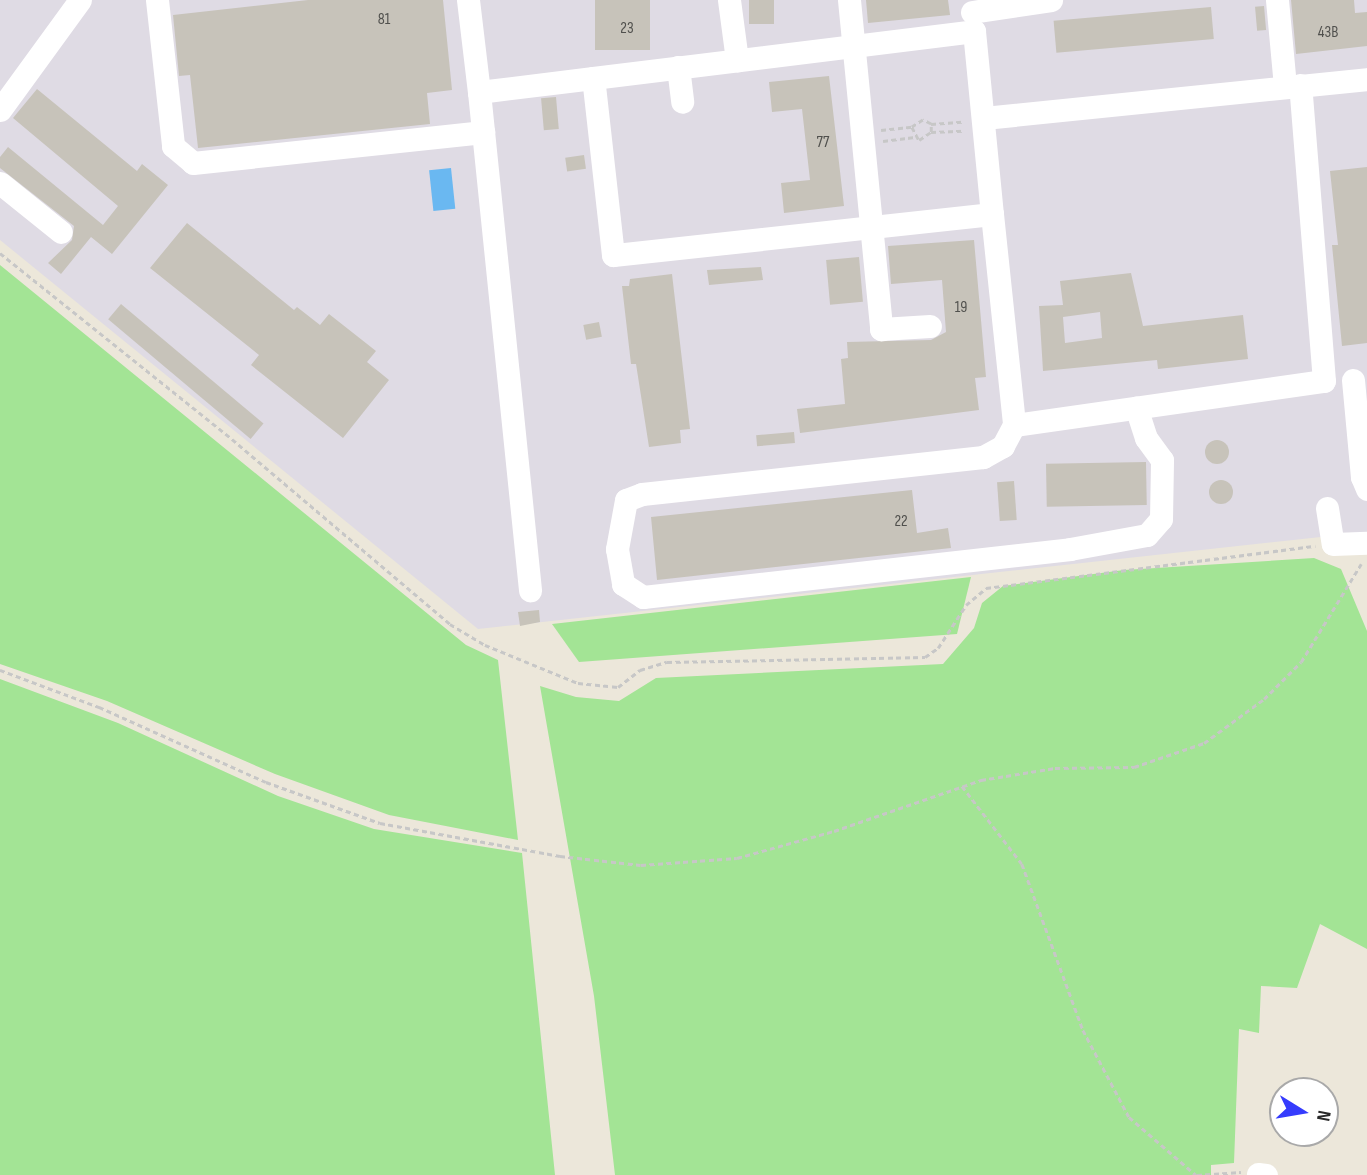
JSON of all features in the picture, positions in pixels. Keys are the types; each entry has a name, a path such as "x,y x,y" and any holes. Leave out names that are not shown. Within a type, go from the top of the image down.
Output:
{"street":[{"path":"0,110 80,0"},
{"path":"158,0 173,146 193,163 483,132"},
{"path":"468,0 530,590"},
{"path":"729,0 737,60"},
{"path":"849,0 874,226 881,329 930,326"},
{"path":"479,92 855,46 972,14 1051,0"},
{"path":"1277,0 1293,86 1324,382"},
{"path":"972,14 973,119 992,214 1014,425 1003,446 983,457 642,494 626,500 617,549 623,584 643,597 1070,549 1147,535 1161,519 1163,460 1146,438 1136,408"},
{"path":"678,68 682,102"},
{"path":"593,78 613,255 992,214"},
{"path":"973,119 1367,79"},
{"path":"0,183 61,232"},
{"path":"1014,425 1360,379 1362,477 1367,489"},
{"path":"1327,508 1333,544 1367,543"}],"path":[{"path":"865,138 912,127 918,120 931,124 973,119"},
{"path":"931,124 932,132"},
{"path":"912,127 915,137"},
{"path":"865,138 925,139 932,132 964,131"},
{"path":"0,253 232,439 450,624 485,645 578,683 618,687 640,670 667,662 925,657 938,649 966,606 986,588 1333,544"},
{"path":"0,670 99,707 266,782 380,823 573,858 641,865 737,858 834,831 962,786 1055,768 1134,767 1204,743 1264,699 1301,662 1367,555"},
{"path":"962,786 1022,864 1059,975 1098,1066 1129,1117 1197,1175 1226,1171 1262,1175"}],"shaded area":[{"path":"0,0 1367,0 1367,532 478,629 0,240"}],"green space":[{"path":"0,265 466,645 498,660 518,840 389,815 275,774 107,701 0,664"},
{"path":"1314,558 1341,569 1367,631 1367,949 1320,924 1297,988 1261,986 1259,1033 1239,1029 1234,1163 1211,1165 1211,1175 615,1175 594,996 540,686 576,697 619,701 656,678 943,664 974,628 982,603 1003,586 1124,570"},
{"path":"971,577 957,634 579,662 552,624"},
{"path":"0,679 118,723 278,796 374,829 522,853 555,1175 0,1175"}],"water":[{"path":"451,168 455,209 433,211 429,170"}],"building":[{"path":"308,0 443,0 452,90 427,93 430,124 198,148 190,75 179,76 173,15"},
{"path":"595,0 650,0 650,50 595,50"},
{"path":"749,0 774,0 774,24 749,24"},
{"path":"866,0 948,0 950,15 868,23"},
{"path":"1291,0 1354,0 1355,13 1367,12 1367,46 1296,54"},
{"path":"1264,6 1266,30 1257,31 1255,7"},
{"path":"1211,7 1214,39 1056,53 1054,21"},
{"path":"829,76 844,206 784,213 781,183 810,180 802,109 772,112 769,82"},
{"path":"37,89 137,171 142,164 168,185 112,254 91,237 61,274 48,263 72,240 74,226 0,168 0,157 8,147 103,225 118,206 13,118"},
{"path":"556,97 559,129 544,130 541,98"},
{"path":"584,155 586,169 567,172 565,158"},
{"path":"1367,167 1367,343 1342,346 1332,245 1338,245 1330,171"},
{"path":"187,223 294,310 297,307 320,325 329,314 376,351 367,362 389,380 343,438 251,365 259,355 150,268"},
{"path":"974,240 986,377 975,378 979,410 800,433 797,409 845,404 841,359 848,358 847,342 931,340 946,332 942,280 891,284 888,246"},
{"path":"859,257 863,302 830,305 826,260"},
{"path":"761,267 763,280 709,285 707,270"},
{"path":"1131,273 1143,326 1243,315 1248,359 1158,369 1157,360 1043,371 1039,306 1063,305 1060,281","holes":["1100,312 1102,338 1065,343 1063,317"]},
{"path":"672,274 690,429 680,430 681,443 649,447 636,364 631,364 622,286 629,286 630,279"},
{"path":"121,304 263,424 251,439 108,319"},
{"path":"599,322 602,337 586,340 583,325"},
{"path":"794,432 795,443 757,446 756,435"},
{"path":"1217,440 1228,447 1229,452 1222,463 1217,464 1206,457 1205,452 1212,441"},
{"path":"1146,462 1147,505 1047,507 1046,464"},
{"path":"1221,480 1232,487 1233,492 1226,503 1221,504 1210,497 1209,492 1216,481"},
{"path":"1014,481 1017,520 1000,521 997,482"},
{"path":"912,490 917,533 948,528 951,548 657,580 651,517"},
{"path":"539,610 540,622 520,626 518,612"}]}
